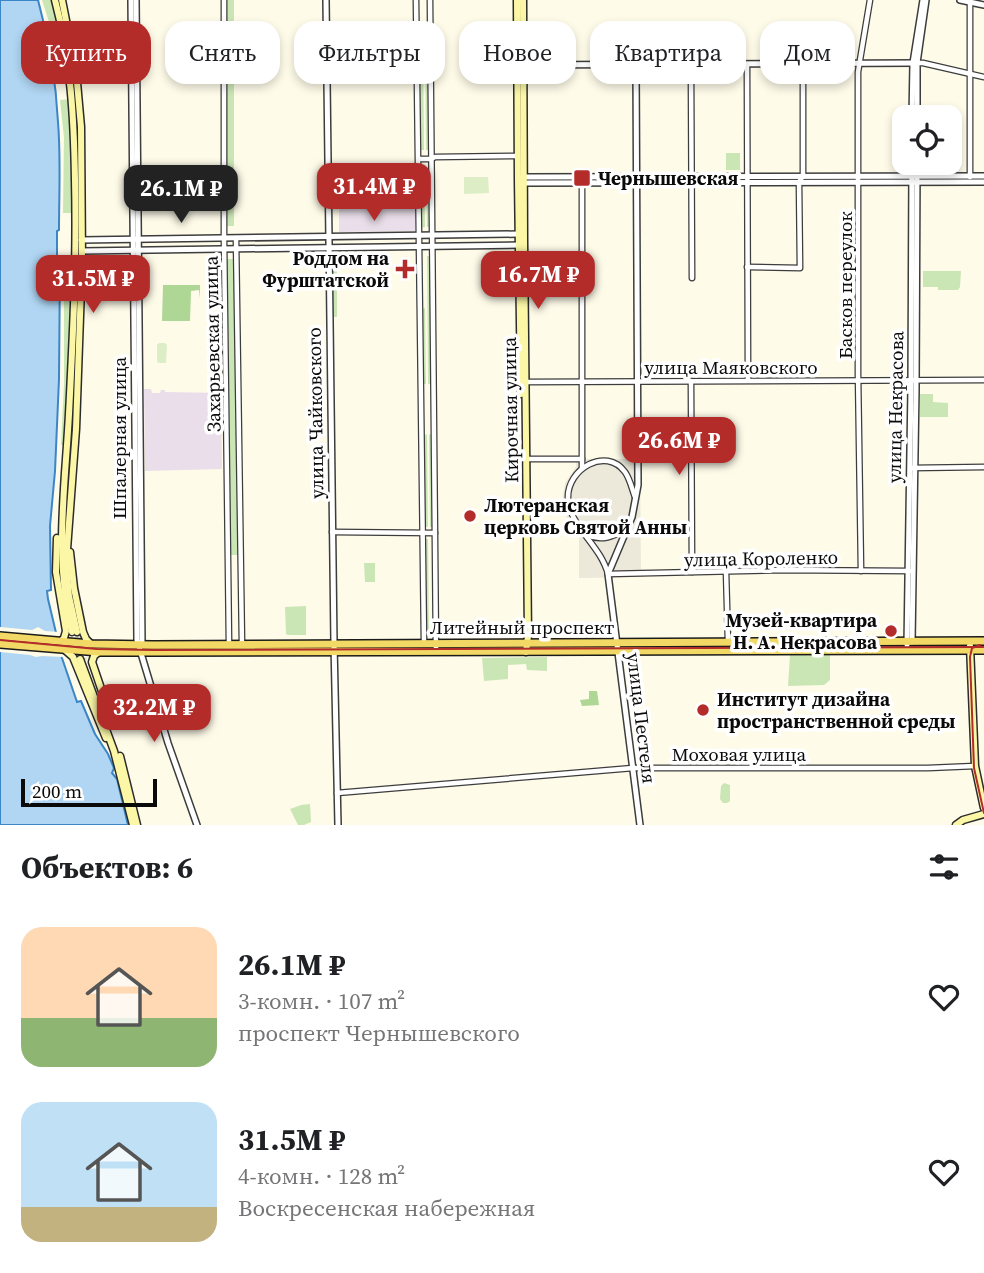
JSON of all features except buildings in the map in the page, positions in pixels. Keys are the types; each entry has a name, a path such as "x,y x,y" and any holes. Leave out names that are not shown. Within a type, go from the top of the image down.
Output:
{"main road":[{"path":"55,0 73,97 79,242 82,251 76,429 66,563 75,632 65,596 61,564 79,242 79,96 73,49 62,0"},
{"name":"Кирочная улица","path":"520,0 520,21"},
{"name":"Кирочная улица","path":"520,84 518,156 522,180"},
{"name":"Кирочная улица","path":"520,84 520,240 527,646"},
{"name":"Кирочная улица","path":"523,382 527,646"},
{"path":"62,645 66,631 56,555 64,498"},
{"path":"69,509 74,588 83,632 91,644"},
{"path":"0,636 62,645 68,651 73,657 102,732 114,751"},
{"name":"Литейный проспект","path":"970,646 984,641"},
{"name":"Литейный проспект","path":"617,647 728,642 970,646 984,650"},
{"name":"Литейный проспект","path":"334,648 424,643 436,647"},
{"path":"0,644 62,645"},
{"name":"Литейный проспект","path":"62,645 99,652 140,647 229,645 242,648"},
{"name":"Литейный проспект","path":"62,645 242,648 910,645"},
{"path":"970,646 975,766 984,808"},
{"path":"99,652 92,662 110,715 108,724"},
{"path":"82,659 122,762 135,825 114,751 82,659"},
{"path":"956,825 984,814"}],"street":[{"name":"Шпалерная улица","path":"133,0 140,647 157,710 197,825"},
{"name":"Захарьевская улица","path":"223,0 229,645"},
{"name":"улица Чайковского","path":"326,0 338,825"},
{"path":"416,0 424,643"},
{"path":"430,0 436,647"},
{"name":"Басков переулок","path":"861,571 859,64 870,0"},
{"path":"915,105 915,63 925,0"},
{"path":"960,0 984,5"},
{"path":"970,2 970,179"},
{"path":"855,64 915,63 984,77"},
{"path":"748,380 747,64 760,64"},
{"path":"608,574 628,529 638,485 636,84"},
{"path":"691,84 692,278"},
{"path":"747,267 800,268 803,84"},
{"path":"419,159 518,156"},
{"name":"улица Некрасова","path":"910,645 914,175"},
{"path":"522,180 970,179 984,176"},
{"path":"970,179 984,182"},
{"path":"582,180 582,468"},
{"path":"79,242 420,236 520,240"},
{"name":"Захарьевская улица","path":"236,238 242,648"},
{"path":"82,251 420,248 520,240"},
{"path":"226,337 237,337"},
{"name":"улица Маяковского","path":"523,382 984,380"},
{"path":"691,381 692,572"},
{"path":"226,413 238,413"},
{"path":"422,429 434,429"},
{"path":"526,459 582,460"},
{"path":"608,574 604,560 572,516 568,498 570,484 582,468 601,461 614,463 626,472 635,498"},
{"path":"912,468 984,467"},
{"path":"227,489 240,488"},
{"path":"586,534 603,539 628,529"},
{"path":"332,532 435,533"},
{"path":"726,571 728,642"},
{"name":"улица Короленко","path":"608,574 911,571"},
{"name":"улица Пестеля","path":"608,574 640,825"},
{"path":"108,724 157,710"},
{"name":"Моховая улица","path":"337,793 633,768 975,766"}],"shaded area":[{"path":"384,195 396,195 396,202 415,202 415,231 339,232 339,200 368,199 370,196 372,202 383,202"},
{"path":"144,389 151,389 152,393 165,390 221,393 222,469 145,471"},
{"path":"576,459 640,459 641,577 579,578 579,535 567,518 563,496 565,483 576,467"}],"green space":[{"path":"42,0 52,0 56,21 49,21"},
{"path":"227,0 234,0 234,21 227,21"},
{"path":"227,84 234,84 234,226 226,226"},
{"path":"420,84 423,84 424,150 420,150"},
{"path":"425,84 428,84 429,150 426,150"},
{"path":"70,99 74,213 63,213 64,138 60,100"},
{"path":"726,153 740,153 740,170 726,170"},
{"path":"421,167 424,167 425,227 421,228"},
{"path":"426,167 430,167 430,227 427,227"},
{"path":"464,177 488,177 489,193 464,194"},
{"path":"427,256 430,256 432,384 428,384"},
{"path":"332,258 337,258 337,317 333,317"},
{"path":"227,259 234,259 238,555 230,555"},
{"path":"923,271 961,271 960,287 958,290 938,290 938,287 923,287"},
{"path":"64,277 72,277 66,423 61,445 64,384"},
{"path":"163,285 200,285 200,298 199,290 191,291 190,321 162,321"},
{"path":"425,308 426,384 423,384 422,309"},
{"path":"159,343 167,345 166,363 157,362"},
{"path":"920,394 933,394 933,402 948,403 948,417 920,417"},
{"path":"427,434 428,527 424,527 423,436"},
{"path":"429,434 432,436 433,527 430,527"},
{"path":"424,539 428,539 429,634 425,634"},
{"path":"364,563 375,563 375,582 365,582"},
{"path":"306,606 306,635 286,634 285,607"},
{"path":"790,655 830,655 830,680 824,685 788,686"},
{"path":"547,657 547,671 527,670 526,664 508,665 508,679 484,681 482,658"},
{"path":"589,691 597,691 599,705 582,706 580,700 589,699"},
{"path":"724,783 730,785 730,801 727,803 720,799 721,786"},
{"path":"310,804 311,822 298,825 290,809"}],"water":[{"path":"0,0 38,0 43,21 21,21 21,84 54,84 60,162 57,231 57,260 60,261 59,379 50,526 51,590 47,591 62,658 77,702 81,701 114,768 112,773 117,779 128,825 0,825"}],"pier":[{"path":"0,627 32,630 38,627 45,631 59,632 64,657 36,657 0,652"}],"tunnel":[{"path":"77,632 84,660"}],"tram line":[{"path":"0,640 97,649 153,650 984,647"},
{"path":"980,645 972,648 970,657 974,768 984,813"}],"place":[{"name":"Чернышевская","path":"582,178"},
{"name":"Роддом на Фурштатской","path":"405,269"},
{"name":"Лютеранская церковь Святой Анны","path":"470,516"},
{"name":"Музей-квартира Н. А. Некрасова","path":"891,631"},
{"name":"Институт дизайна пространственной среды","path":"703,710"}]}
